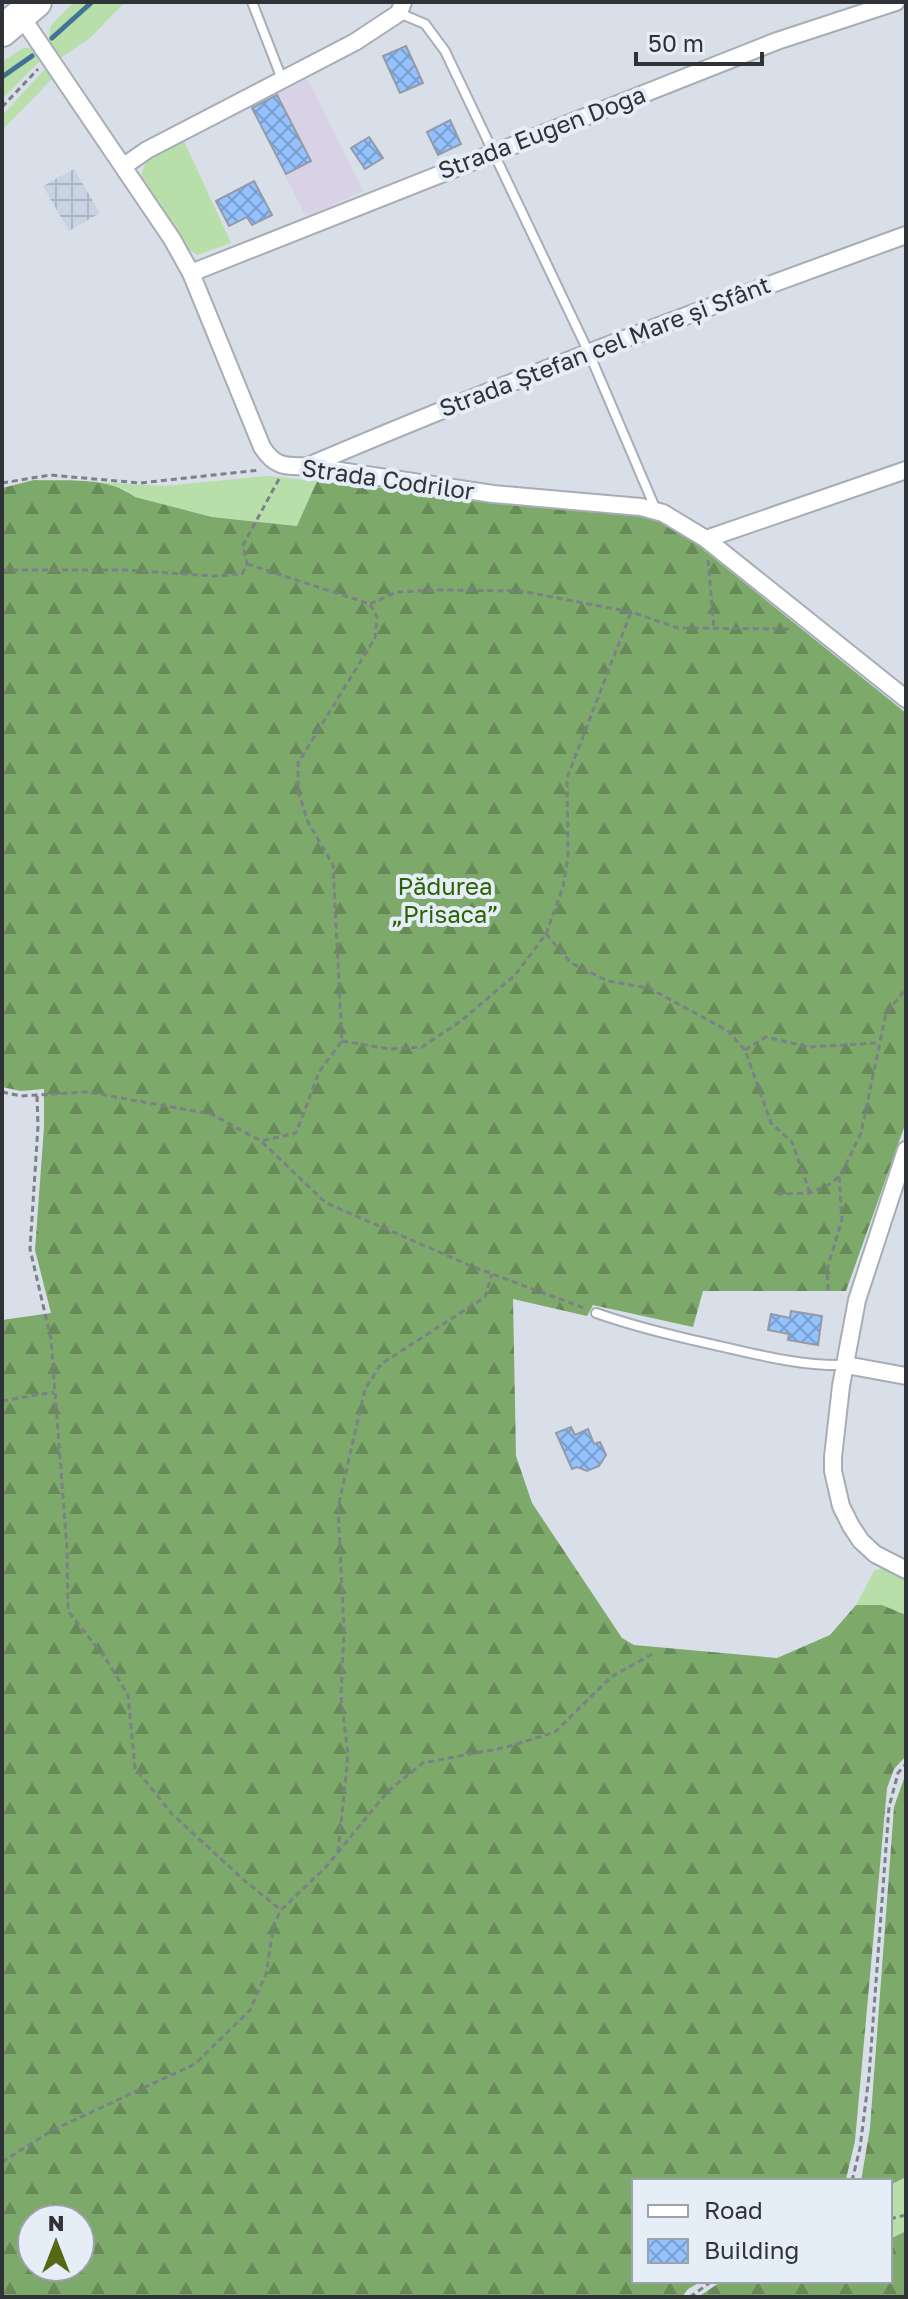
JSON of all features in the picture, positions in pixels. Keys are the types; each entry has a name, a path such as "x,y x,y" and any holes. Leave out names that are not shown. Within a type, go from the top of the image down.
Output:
{"street":[{"name":"Strada Eugen Doga","path":"191,273 777,41 896,2"},
{"path":"124,166 147,150 355,42 401,7"},
{"name":"Strada Codrilor","path":"20,16 172,239 191,273 262,447 270,459 283,467 306,466 493,494 657,511 706,539 902,691"},
{"name":"Strada Ștefan cel Mare și Sfânt","path":"306,466 437,410 906,235"},
{"path":"706,539 906,470"},
{"path":"906,1150 857,1300 833,1457 841,1506 861,1541 875,1554 906,1570"},
{"path":"846,1365 906,1376"}],"lane":[{"path":"252,2 282,79"},
{"path":"401,7 425,24 445,51 589,353 657,511"},
{"path":"596,1313 672,1335 790,1362 846,1365"}],"path":[{"path":"2,107 49,57"},
{"path":"2,570 125,570 214,576 242,574 247,564 243,545 276,488 283,467 140,483 50,475 3,481"},
{"path":"706,539 714,628"},
{"path":"247,564 370,604 397,592 521,591 631,612 678,628 819,629"},
{"path":"261,1141 296,1133 319,1072 342,1041 333,865 308,822 298,791 298,763 375,638 377,617 370,604"},
{"path":"342,1041 390,1049 422,1047 461,1021 515,975 546,934 563,887 568,856 567,778 631,612"},
{"path":"546,934 571,963 608,981 649,988 728,1031 745,1050 771,1123 792,1142 810,1193"},
{"path":"777,1194 810,1193 832,1183 839,1175 861,1133 886,1013 906,989"},
{"path":"745,1050 766,1037 809,1047 878,1043"},
{"path":"2,1092 21,1096 87,1092 211,1114 261,1141 326,1203 492,1274 596,1313"},
{"path":"37,1096 30,1249 51,1339 67,1549 68,1611 106,1659 128,1695 135,1768 172,1814 281,1910"},
{"path":"828,1290 827,1270 842,1219 839,1175"},
{"path":"338,1853 348,1755 341,1696 344,1629 338,1507 365,1389 381,1364 485,1297 492,1274"},
{"path":"2,1401 55,1392"},
{"path":"2,2162 53,2130 195,2064 250,2010 266,1974 274,1924 281,1910 338,1853 389,1790 423,1763 507,1747 555,1732 611,1677 652,1654"},
{"path":"852,2179 860,2148 869,2076 889,1807 898,1773 906,1764"},
{"path":"690,2297 709,2283"}],"shaded area":[{"path":"308,79 363,191 306,217 251,106"},
{"path":"74,169 100,213 69,231 43,186"}],"green space":[{"path":"74,2 125,2 90,38 59,59 48,42 51,25"},
{"path":"23,48 32,48 41,60 2,99 2,62"},
{"path":"45,69 52,79 2,130 2,116"},
{"path":"184,141 231,243 197,255 184,246 141,177 146,160"},
{"path":"267,476 317,481 298,526 212,517 135,497 126,490 97,482 164,486"},
{"name":"Pădurea „Prisaca”","path":"34,480 100,483 124,490 135,497 212,517 297,526 317,481 660,518 906,713 906,1122 846,1291 703,1291 693,1327 593,1305 587,1316 513,1299 516,1456 532,1503 622,1638 634,1645 777,1658 830,1635 856,1605 882,1605 906,1615 906,1756 894,1769 887,1788 855,2141 846,2179 632,2179 632,2283 698,2283 682,2297 2,2297 2,1320 51,1313 35,1250 44,1089 21,1091 2,1087 2,488"},
{"path":"888,1566 906,1576 906,1615 882,1605 856,1605 874,1571"},
{"path":"906,1773 906,2177 892,2184 892,2179 861,2179 870,2128 894,1807"},
{"path":"906,2177 906,2231 892,2238 892,2184"},
{"path":"906,2231 906,2297 698,2297 719,2283 892,2283 892,2238"}],"building":[{"path":"406,46 423,83 400,93 383,56"},
{"path":"277,95 311,161 286,174 252,108"},
{"path":"450,120 461,144 438,155 427,132"},
{"path":"369,137 383,158 365,169 351,148"},
{"path":"254,181 272,215 252,225 247,217 229,226 216,201"},
{"path":"791,1311 822,1316 818,1345 788,1340 789,1334 768,1330 771,1314 790,1318"},
{"path":"571,1427 575,1435 588,1429 594,1444 600,1442 606,1455 599,1466 587,1471 577,1467 572,1469 556,1433"}],"waterway":[{"path":"52,38 92,2"},
{"path":"2,77 32,56"}]}
